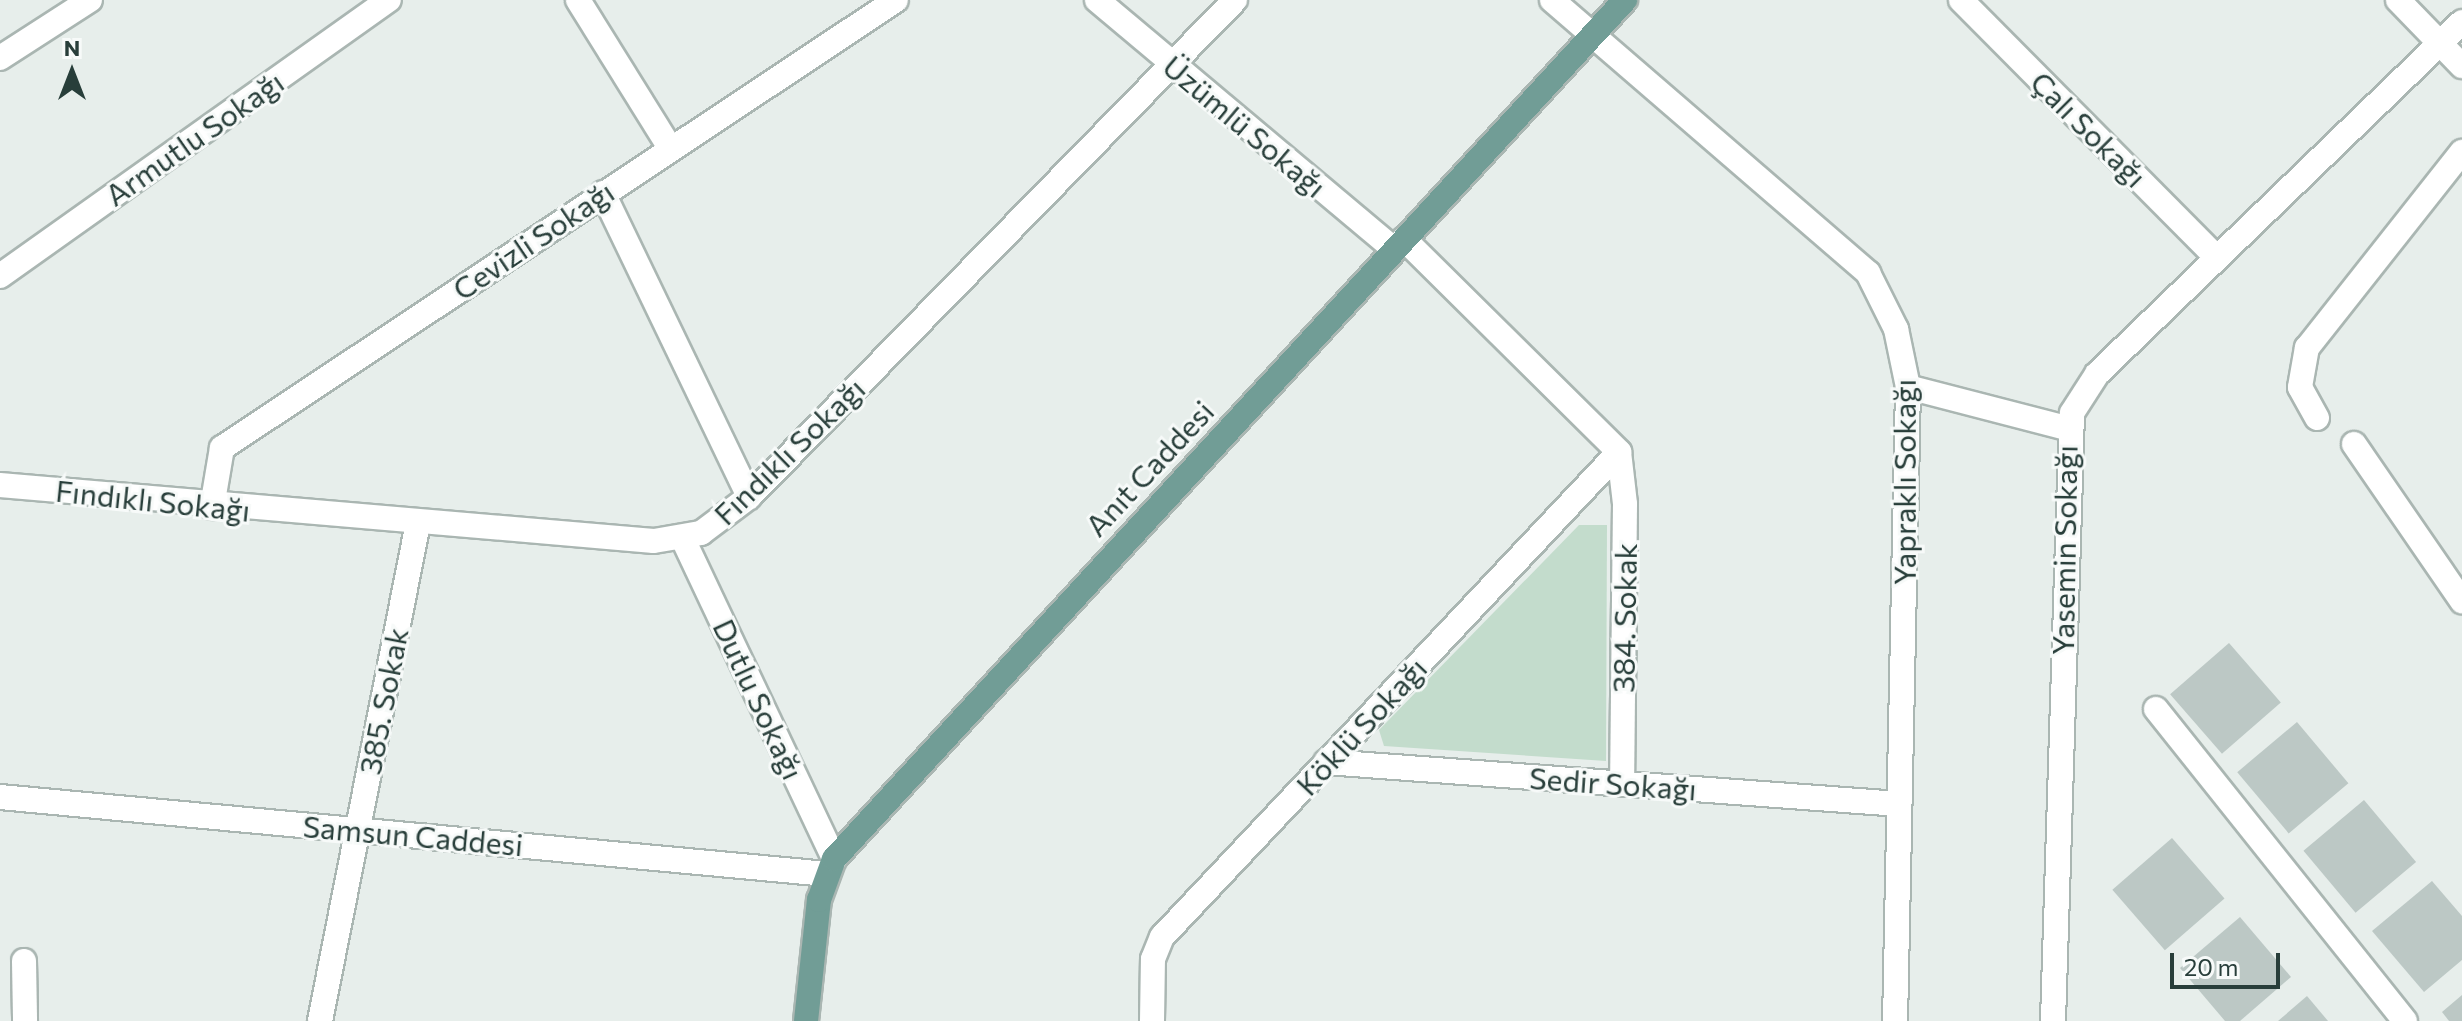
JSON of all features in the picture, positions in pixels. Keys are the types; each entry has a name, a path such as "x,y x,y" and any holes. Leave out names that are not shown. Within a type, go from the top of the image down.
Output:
{"main road":[{"name":"Anıt Caddesi","path":"830,867 1625,0"},
{"path":"806,1021 830,867"}],"street":[{"path":"0,58 90,0"},
{"name":"Armutlu Sokağı","path":"0,276 389,0"},
{"path":"578,0 670,148"},
{"name":"Cevizli Sokağı","path":"212,507 222,448 896,0"},
{"name":"Üzümlü Sokağı","path":"1097,0 1169,65 1399,244 1619,452"},
{"name":"Fındıklı Sokağı","path":"0,485 212,507 683,539 716,525 749,497 1235,0"},
{"name":"Yapraklı Sokağı","path":"1552,0 1594,33 1868,273 1891,314 1908,387 1895,1021"},
{"name":"Çalı Sokağı","path":"1961,0 2217,258"},
{"path":"2398,0 2462,66"},
{"name":"Yasemin Sokağı","path":"2053,1021 2067,428 2097,374 2462,22"},
{"path":"2317,418 2300,387 2307,348 2462,152"},
{"path":"603,193 749,497"},
{"path":"1908,387 2067,428"},
{"path":"2354,444 2462,601"},
{"name":"Köklü Sokağı","path":"1152,1021 1153,959 1162,937 1619,452"},
{"name":"384. Sokak","path":"1619,452 1625,504 1622,784"},
{"name":"385. Sokak","path":"320,1021 418,523"},
{"name":"Dutlu Sokağı","path":"683,539 830,867"},
{"path":"2156,709 2405,1021"},
{"name":"Sedir Sokağı","path":"1326,762 1899,804"},
{"name":"Samsun Caddesi","path":"0,797 358,830 830,867"},
{"path":"24,961 25,1021"}],"green space":[{"path":"1579,525 1607,525 1606,761 1384,746 1379,730"}],"building":[{"path":"2229,643 2281,703 2222,754 2170,694"},
{"path":"2297,722 2348,783 2289,833 2237,772"},
{"path":"2364,800 2416,862 2356,913 2303,851"},
{"path":"2172,838 2224,898 2165,950 2112,890"},
{"path":"2432,881 2462,916 2462,960 2424,992 2372,931"},
{"path":"2240,917 2291,977 2240,1021 2225,1021 2180,968"},
{"path":"2462,995 2462,1021 2449,1021 2442,1012"},
{"path":"2307,996 2328,1021 2278,1021"}]}
